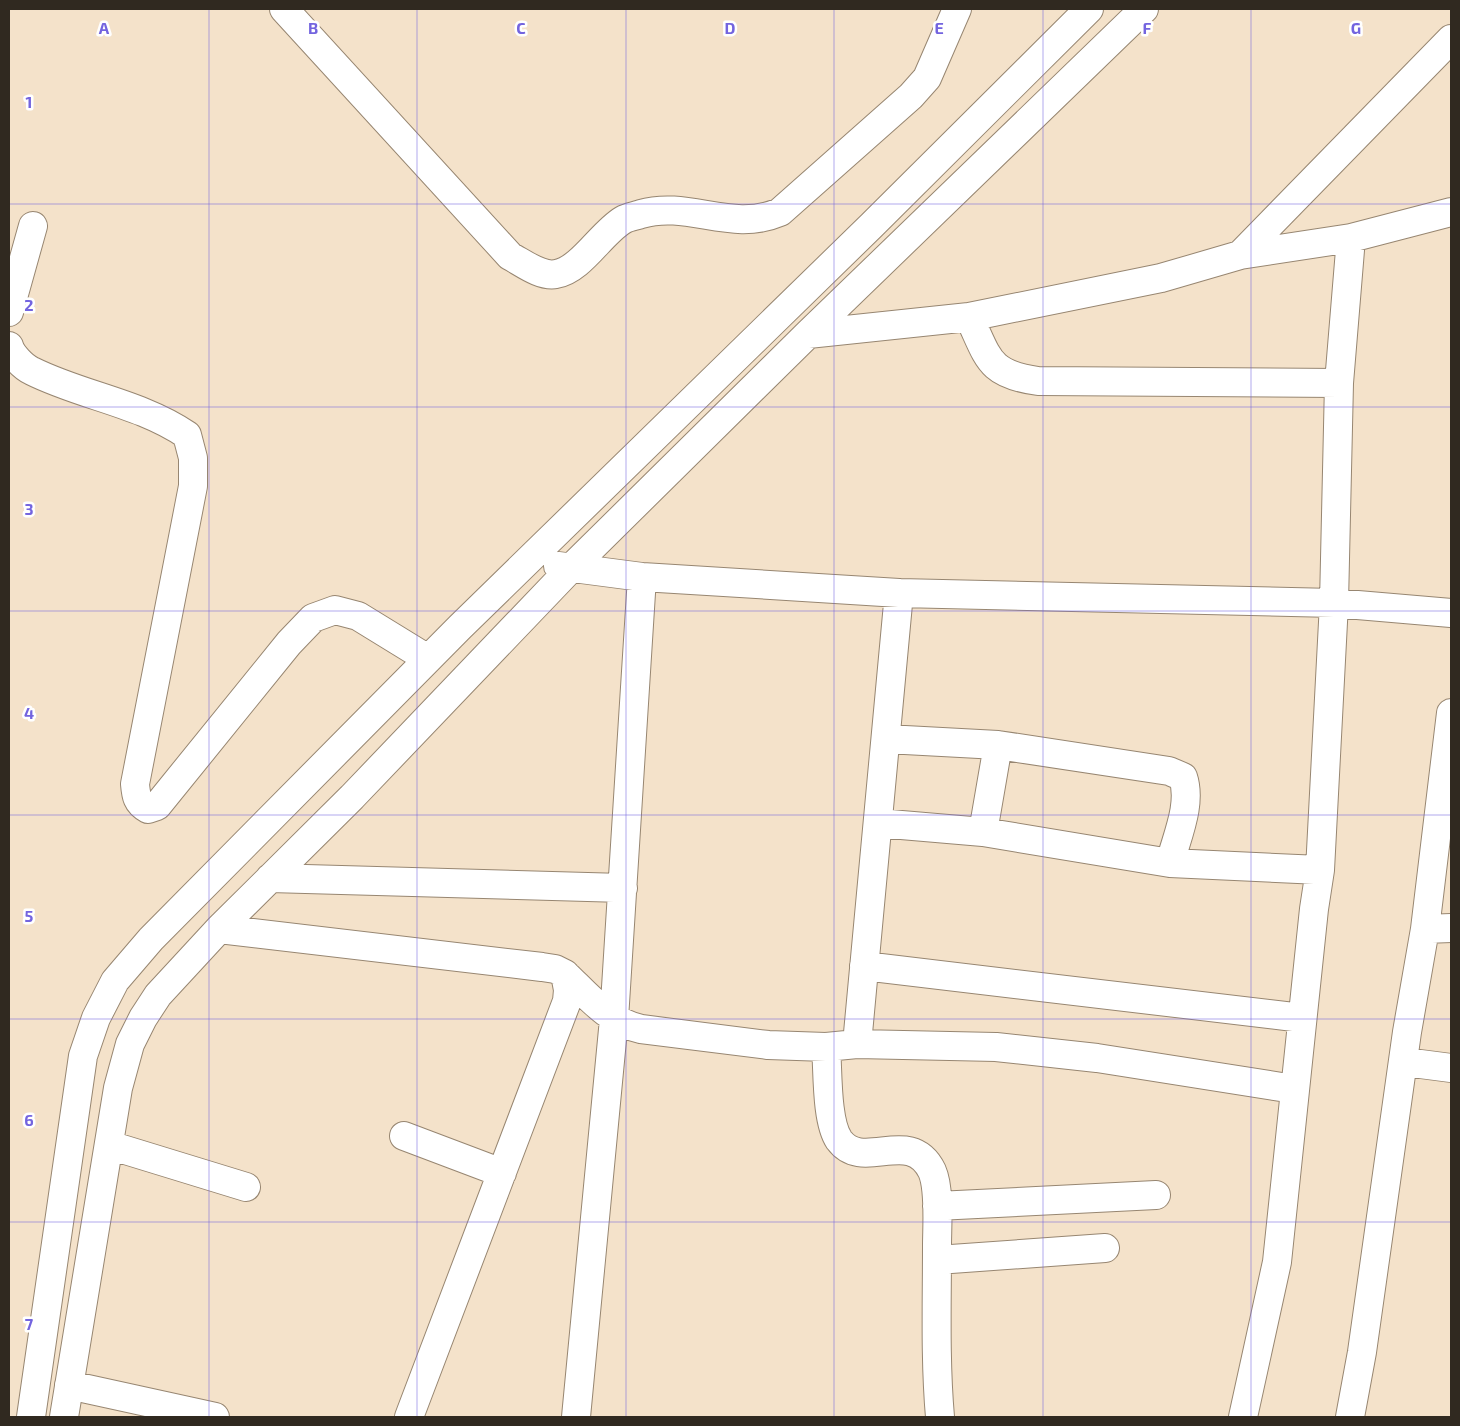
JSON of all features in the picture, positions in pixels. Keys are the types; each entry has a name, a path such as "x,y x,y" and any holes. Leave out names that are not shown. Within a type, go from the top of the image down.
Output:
{"street":[{"path":"284,9 510,256 539,272 554,275 568,270 624,219 648,212 670,210 738,220 763,219 780,212 911,96 927,78 957,9"},
{"path":"31,1417 83,1056 96,1018 115,980 151,939 428,659 872,225 1089,9"},
{"path":"64,1417 118,1088 130,1044 143,1018 158,995 219,929 352,797 572,567 808,334 1144,9"},
{"path":"1240,255 1451,39"},
{"path":"808,334 969,317 1161,278 1240,255 1351,238 1451,212"},
{"path":"9,312 33,226"},
{"path":"1242,1417 1278,1262 1294,1089 1320,870 1334,603 1339,383 1351,238"},
{"path":"969,317 989,359 1001,372 1015,378 1038,381 1339,383"},
{"path":"9,346 10,351 30,370 166,420 188,435 193,458 193,486 135,784 136,796 140,805 148,809 157,806 289,642 313,618 335,610 358,616 428,659"},
{"path":"527,561 642,577 899,593 1334,603 1451,613"},
{"path":"576,1417 614,1019 642,577"},
{"path":"856,1044 899,593"},
{"path":"1350,1417 1362,1352 1405,1062 1407,1032 1425,929 1451,713"},
{"path":"886,740 998,745 1169,771 1183,777 1187,789 1185,808 1170,863"},
{"path":"983,832 998,745"},
{"path":"878,823 983,832 1170,863 1320,870"},
{"path":"270,878 623,888"},
{"path":"1425,929 1451,928"},
{"path":"219,929 555,969 565,974 614,1019 627,1026 640,1029 768,1046 826,1047 856,1044 1024,1050 1097,1058 1294,1089"},
{"path":"864,966 1302,1018"},
{"path":"409,1417 567,1001 568,990 565,974"},
{"path":"826,1047 832,1121 839,1140 848,1148 860,1154 898,1149 914,1152 926,1159 933,1173 937,1206 936,1381 940,1417"},
{"path":"1405,1062 1451,1068"},
{"path":"404,1136 502,1173"},
{"path":"109,1145 246,1187"},
{"path":"937,1206 1156,1195"},
{"path":"937,1260 1105,1248"},
{"path":"70,1385 215,1417"}]}
